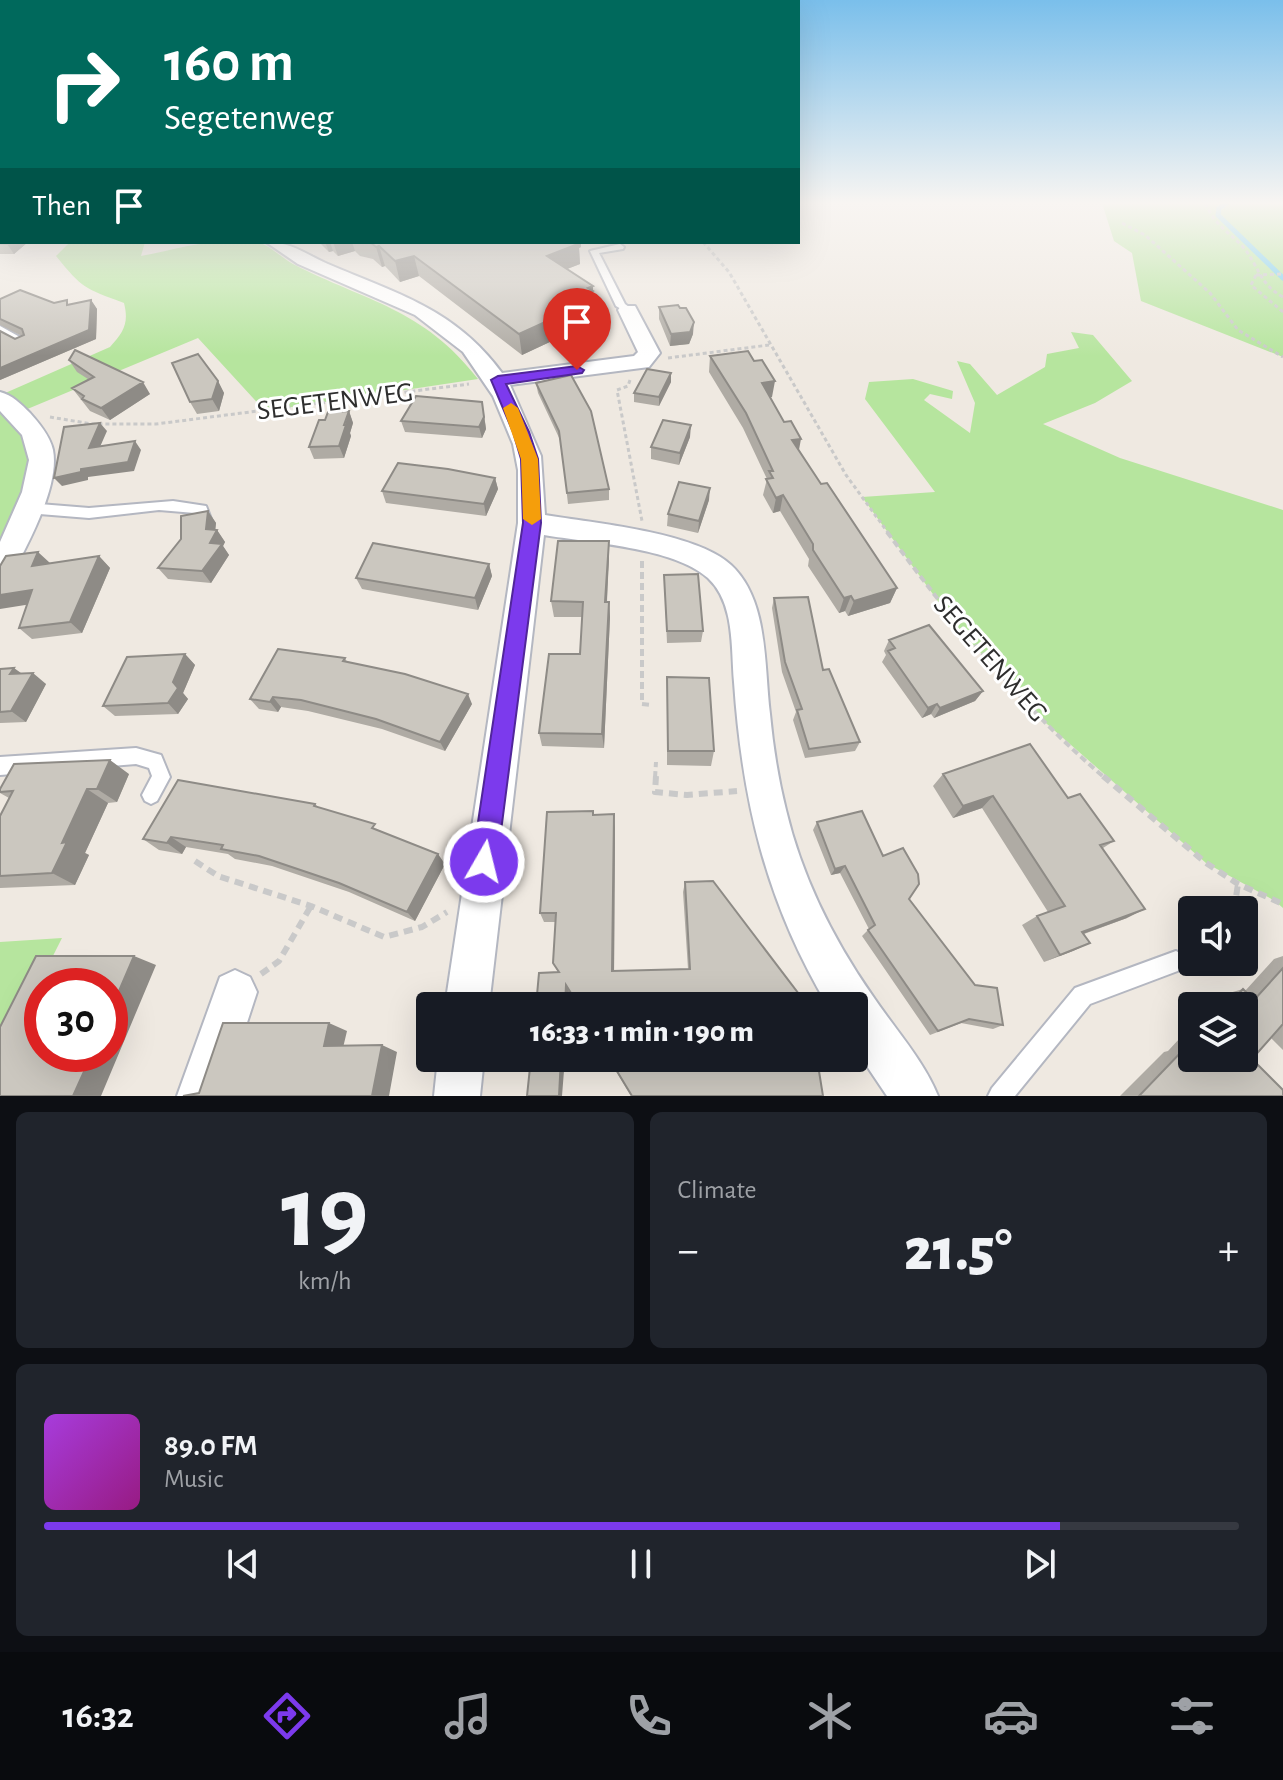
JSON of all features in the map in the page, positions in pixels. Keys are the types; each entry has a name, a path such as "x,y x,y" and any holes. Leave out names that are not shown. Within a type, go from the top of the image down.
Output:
{"street":[{"path":"296,254 433,317 479,354 498,380 521,432 529,459 532,523 469,992"},
{"path":"498,380 639,360 649,353 628,310"},
{"path":"0,399 20,416 35,436 42,459 40,475 0,570"},
{"path":"532,523 675,551 714,567 738,597 744,620 764,791 792,889 809,929 845,992"},
{"path":"200,1096 235,992"},
{"path":"868,1029 915,1096"},
{"path":"457,1096 460,1072"}],"lane":[{"path":"596,254 621,306 628,310"},
{"path":"0,329 23,343"},
{"path":"27,508 45,506 63,512 92,513 182,504 201,509 204,519"},
{"path":"0,766 136,756 155,761 161,777 151,795"},
{"path":"1000,1096 1083,996 1176,962"}],"path":[{"name":"SEGETENWEG","path":"714,254 729,272 846,475 957,627 1002,680 1095,769 1206,863 1238,884 1283,904"},
{"path":"1166,254 1210,293 1238,330 1283,357"},
{"path":"1249,254 1256,275 1264,285 1283,297"},
{"path":"1256,275 1283,274"},
{"path":"1256,275 1251,285 1283,312"},
{"path":"652,705 642,704 641,508 617,390 628,386 639,360 769,345"},
{"name":"SEGETENWEG","path":"20,416 34,413 67,422 125,426 254,413 498,380"},
{"path":"656,762 655,792 680,797 714,791 764,791"},
{"path":"195,861 218,876 311,906 384,937 422,927 480,893"},
{"path":"1236,896 1238,884"},
{"path":"235,992 279,961 311,906"}],"green space":[{"path":"279,254 293,264 415,321 457,355 478,379 265,411 198,338 25,410 3,394 110,347 124,327 124,303 85,286 56,256"},
{"path":"1132,254 1283,254 1283,357 1141,301"},
{"path":"1071,332 1093,335 1132,381 1095,403 1043,424 1120,458 1283,510 1283,908 1206,863 1039,717 957,627 862,497 935,492 865,399 869,382 913,379 953,391 952,399 930,394 924,400 970,433 975,403 957,361 970,364 997,395 1045,367 1047,354 1079,348"},
{"path":"0,413 19,429 27,443 30,458 26,490 0,551"},
{"path":"62,938 47,968 24,968 24,1013 0,1061 0,942"}],"building":[{"path":"388,254 552,254 547,256 593,286 588,288 593,291 590,293 598,298 519,334 414,256 395,261"},
{"path":"20,290 54,303 67,300 67,305 91,300 89,330 0,368 0,331 15,339 24,335 22,329 0,319 0,299"},
{"path":"678,305 686,308 694,322 690,332 671,334 659,307"},
{"path":"75,350 143,382 101,408 82,399 84,396 72,388 94,377 69,360"},
{"path":"748,351 754,361 762,360 775,381 762,383 784,422 791,421 801,439 792,440 821,484 827,483 897,588 854,601 851,596 844,598 783,495 776,498 766,479 773,478 769,471 773,471 746,413 710,356"},
{"path":"198,354 218,381 212,399 190,402 172,363"},
{"path":"647,369 671,373 659,397 634,393"},
{"path":"571,375 591,411 609,489 567,493 559,431 536,383"},
{"path":"416,396 482,402 484,417 479,427 401,421"},
{"path":"349,411 339,446 309,447 319,420 325,420 328,412"},
{"path":"663,420 691,425 680,453 651,447"},
{"path":"100,423 89,448 135,441 128,462 81,469 81,472 54,478 64,427"},
{"path":"398,463 495,478 484,504 382,491"},
{"path":"679,482 710,488 699,521 668,514"},
{"path":"208,511 206,529 217,530 210,543 222,544 202,571 158,568 181,539 181,516"},
{"path":"558,541 609,541 602,734 539,733 549,654 580,654 583,602 551,601"},
{"path":"373,543 489,564 475,598 356,578"},
{"path":"38,552 32,566 99,556 70,622 19,628 32,590 0,595 0,566 6,556"},
{"path":"698,574 703,631 667,631 664,575"},
{"path":"808,597 823,670 829,669 860,742 809,749 797,710 802,709 785,662 774,598"},
{"path":"929,625 983,691 940,708 937,704 928,708 888,651 895,648 889,640"},
{"path":"278,649 345,658 343,661 405,674 468,694 440,742 376,719 301,700 273,697 270,702 250,699"},
{"path":"185,654 173,682 178,688 168,703 103,706 127,657"},
{"path":"14,668 10,674 33,673 11,711 0,712 0,669"},
{"path":"667,677 709,678 714,751 668,751"},
{"path":"1030,744 1068,798 1080,794 1114,841 1100,845 1145,909 1082,932 1090,943 1060,955 1037,916 1065,906 993,796 963,806 943,774"},
{"path":"110,760 97,789 87,789 52,873 0,876 0,816 13,791 0,792 0,789 14,764"},
{"path":"178,780 315,804 375,824 372,828 438,854 407,912 339,883 259,856 221,849 223,845 171,837 167,843 143,839"},
{"path":"862,811 883,856 903,848 918,874 919,884 909,899 975,985 997,988 1003,1025 969,1019 938,1031 868,930 875,925 845,866 835,869 817,822"},
{"path":"547,812 614,814 612,971 690,969 685,882 713,881 797,992 570,992 566,985 566,992 537,992 539,973 559,972 553,963 556,913 540,913"},
{"path":"36,956 134,956 128,970 30,968"},
{"path":"1283,968 1283,1024 1258,1052 1258,996"},
{"path":"24,980 24,1072 84,1072 73,1096 0,1096 0,1027"},
{"path":"223,1023 329,1023 324,1046 382,1045 372,1096 183,1096 199,1093"},
{"path":"1178,1055 1178,1072 1258,1072 1258,1065 1283,1090 1283,1096 1139,1096"},
{"path":"530,1072 560,1072 559,1096 527,1096"},
{"path":"617,1072 819,1072 823,1096 632,1096"}],"waterway":[{"path":"1258,254 1283,278"}],"slow traffic":[{"path":"511,408 529,459 532,519"}],"route":[{"path":"484,862 532,523 529,459 521,432 498,380 577,370"}]}
